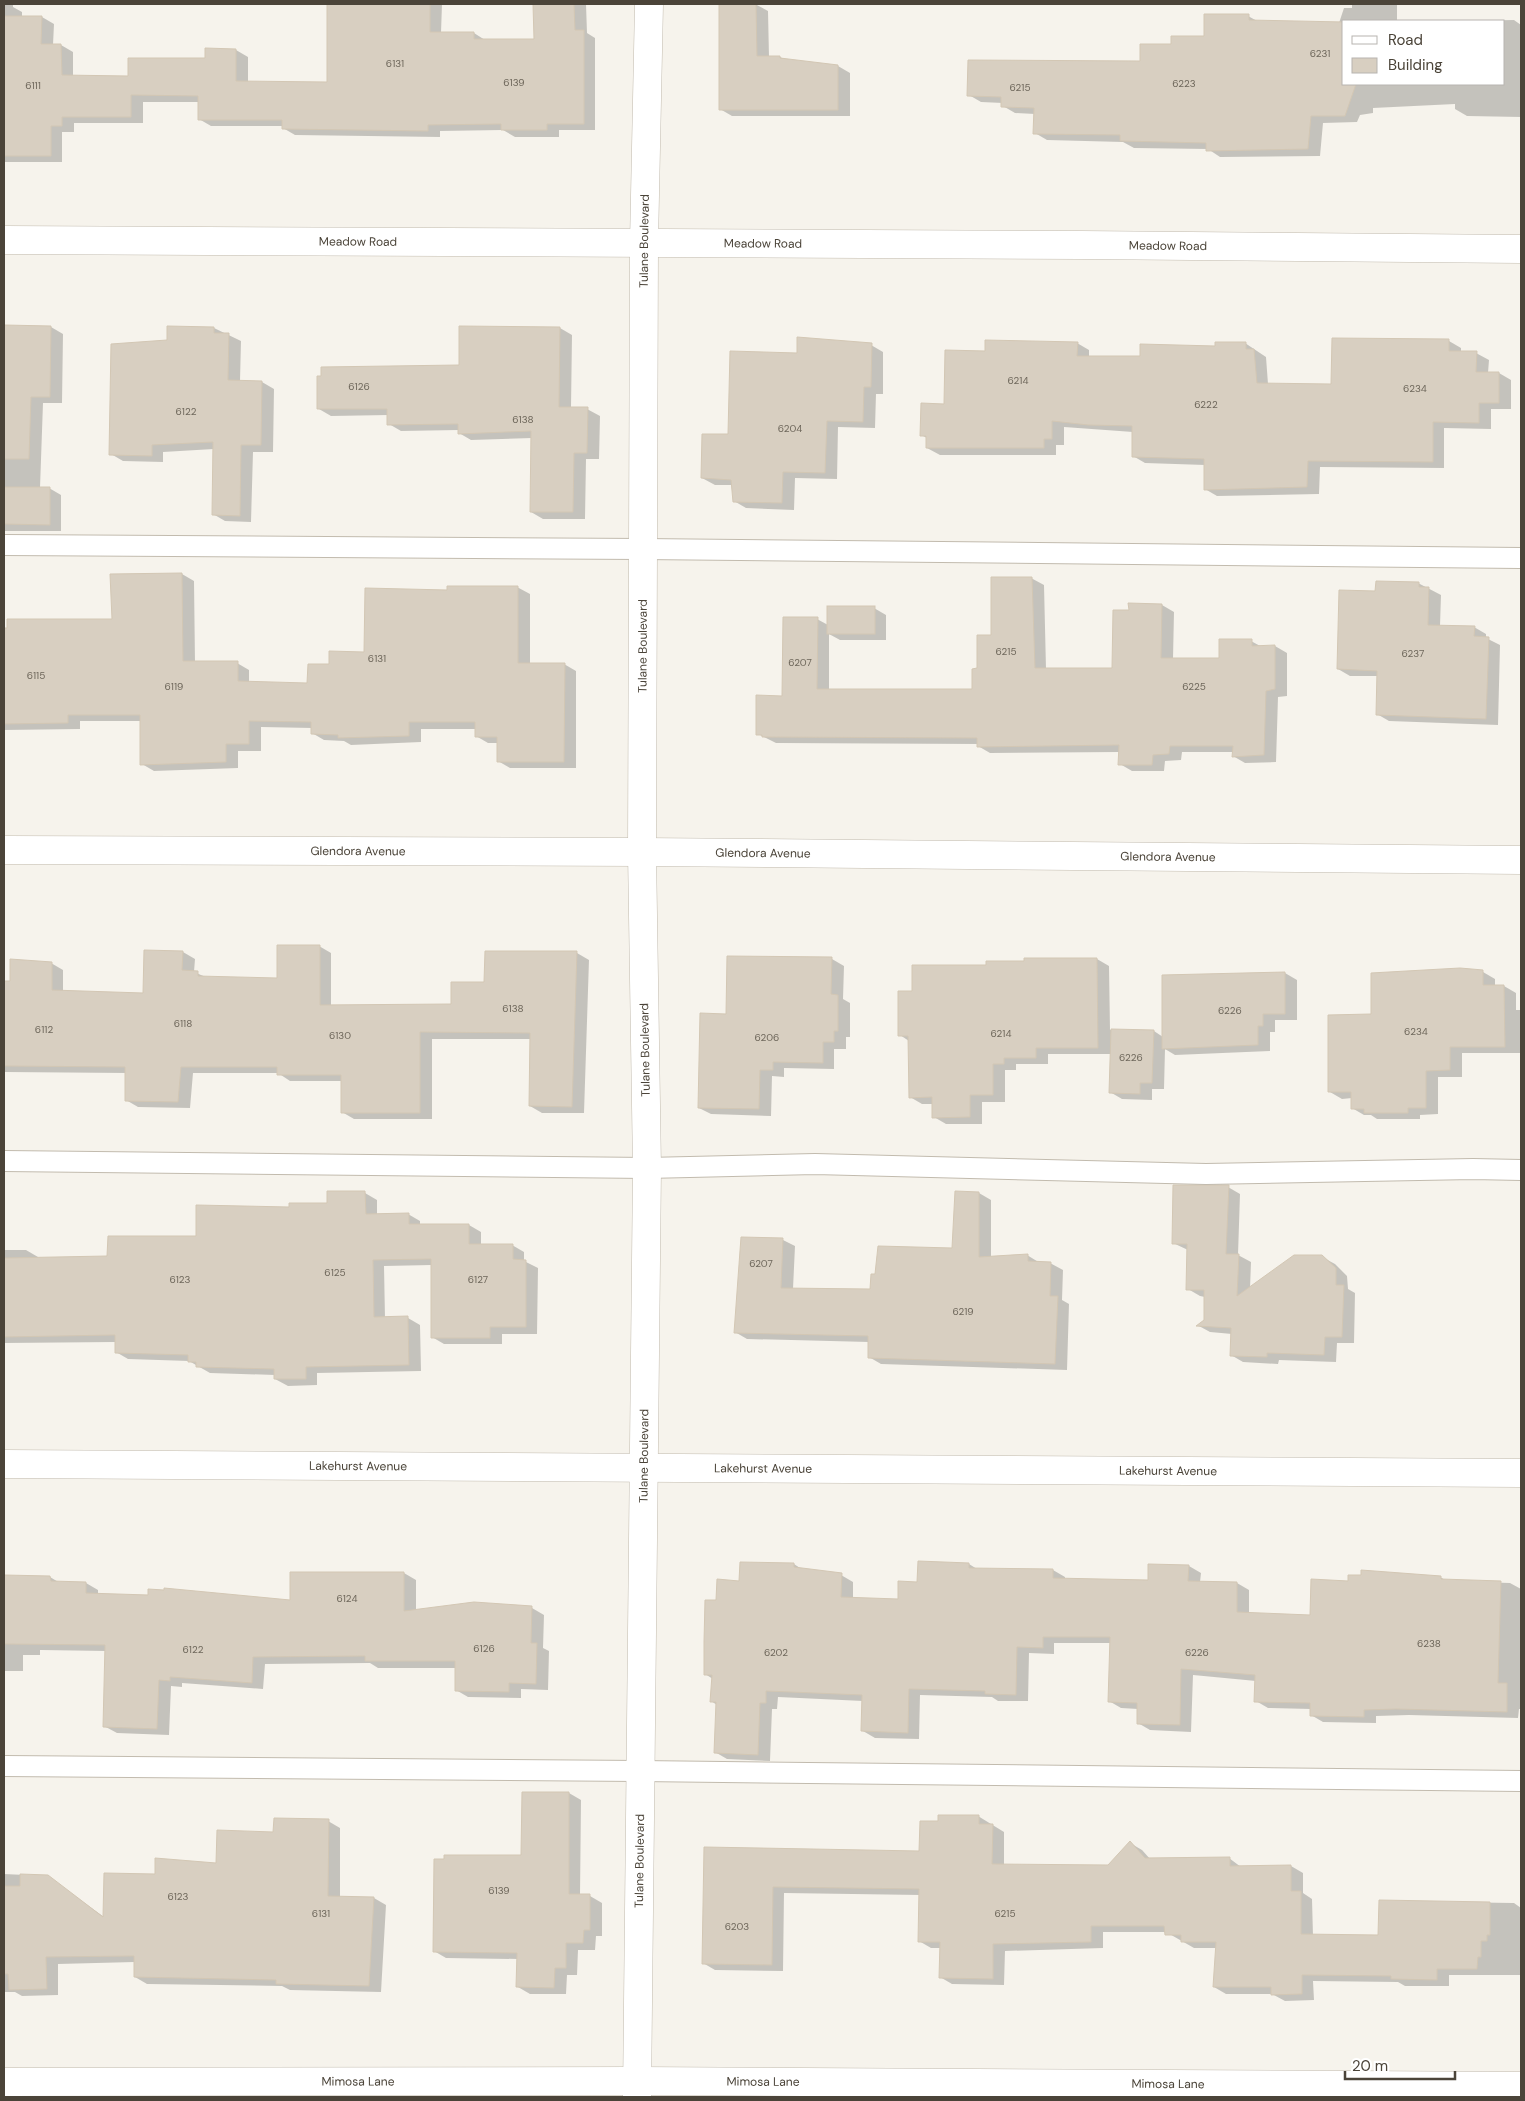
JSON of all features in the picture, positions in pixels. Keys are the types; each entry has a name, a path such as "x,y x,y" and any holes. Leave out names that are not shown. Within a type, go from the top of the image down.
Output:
{"street":[{"name":"Tulane Boulevard","path":"637,2089 646,1168 642,852 644,243 649,4"},
{"name":"Meadow Road","path":"4,240 1521,249"},
{"name":"Glendora Avenue","path":"4,850 642,852 1521,860"},
{"name":"Lakehurst Avenue","path":"4,1464 644,1466 1521,1473"},
{"name":"Mimosa Lane","path":"4,2082 637,2089 1521,2086"}],"lane":[{"path":"4,545 1521,558"},
{"path":"4,1161 646,1168 816,1164 1206,1174 1473,1169 1521,1170"},
{"path":"4,1766 1521,1781"}],"building":[{"path":"327,4 430,4 430,32 474,32 474,39 534,39 533,4 574,4 575,30 584,30 584,124 547,124 547,130 501,130 501,124 428,125 428,131 282,129 282,120 198,120 198,96 131,95 131,117 62,117 62,126 51,126 51,156 4,156 4,16 42,16 41,44 61,44 62,75 128,76 128,58 205,58 205,48 236,49 236,81 327,82"},
{"path":"719,4 756,4 757,56 780,56 780,58 838,65 838,110 719,110"},
{"path":"1204,14 1249,14 1249,20 1342,22 1342,85 1356,85 1345,116 1311,116 1308,149 1206,151 1206,143 1120,141 1120,135 1033,134 1034,108 1001,107 1001,97 967,96 968,60 1140,61 1140,44 1171,44 1171,36 1204,36"},
{"path":"4,325 51,326 50,397 31,397 29,459 4,459"},
{"path":"167,326 214,327 214,333 229,333 228,380 262,381 261,445 241,445 240,516 212,515 213,442 152,445 152,456 109,455 111,344 167,340"},
{"path":"459,326 560,327 559,407 588,407 587,453 574,453 573,512 530,512 531,431 458,434 458,424 387,425 387,409 317,409 317,376 321,376 321,367 459,365"},
{"path":"797,337 872,343 871,387 864,387 863,422 827,421 825,473 783,472 782,503 733,502 731,480 701,478 702,434 728,434 730,351 797,353"},
{"path":"1332,338 1449,339 1449,351 1477,351 1476,372 1499,372 1499,403 1479,403 1479,423 1433,422 1433,462 1308,461 1307,487 1204,490 1204,459 1132,457 1132,426 1088,425 1052,421 1052,439 1044,439 1044,448 926,448 926,436 920,436 921,403 944,404 945,350 985,351 985,340 1078,342 1077,356 1140,356 1140,344 1215,346 1215,342 1246,342 1246,349 1254,349 1257,383 1331,384"},
{"path":"4,487 50,487 50,525 4,524"},
{"path":"182,573 183,661 238,661 238,681 307,683 308,664 329,664 329,651 364,652 365,588 447,590 447,586 518,586 518,663 565,663 564,762 497,762 497,737 475,737 475,722 409,722 409,736 338,738 338,735 311,734 311,722 249,721 249,744 226,744 226,762 140,765 140,715 68,715 68,723 4,724 4,628 7,628 7,619 112,619 110,574"},
{"path":"991,577 1032,577 1035,668 1112,668 1113,610 1129,610 1128,603 1162,604 1161,658 1219,658 1219,639 1252,639 1252,646 1275,645 1275,689 1266,691 1264,755 1232,757 1233,746 1170,746 1169,754 1153,755 1152,765 1118,765 1119,745 977,747 977,738 762,737 762,735 756,735 756,695 782,696 783,617 818,617 817,689 972,689 972,669 977,668 977,635 991,635"},
{"path":"1376,581 1419,582 1419,587 1429,587 1428,625 1475,626 1474,636 1489,637 1486,719 1376,715 1377,671 1337,669 1339,590 1375,591"},
{"path":"827,606 875,606 875,634 827,634"},
{"path":"277,945 320,945 320,1005 451,1004 451,982 484,982 485,951 577,951 572,1107 529,1106 530,1033 420,1032 420,1113 341,1113 341,1075 277,1075 277,1067 181,1067 178,1102 125,1101 125,1067 4,1066 4,981 10,981 10,959 52,962 52,990 143,993 144,950 183,951 182,970 198,971 198,976 277,978"},
{"path":"727,956 832,957 831,994 838,995 838,1031 834,1031 834,1042 823,1042 823,1063 773,1062 773,1070 760,1070 759,1109 698,1108 700,1013 726,1014"},
{"path":"1024,958 1097,958 1098,1048 1036,1048 1036,1058 1004,1058 1004,1064 993,1064 993,1095 970,1095 970,1117 932,1118 932,1097 909,1098 908,1036 898,1036 898,991 912,991 912,965 986,965 986,961 1024,961"},
{"path":"1460,968 1483,970 1483,985 1504,985 1505,1047 1450,1047 1450,1070 1426,1071 1426,1108 1408,1108 1408,1113 1364,1113 1364,1109 1351,1109 1351,1092 1328,1092 1328,1015 1371,1014 1371,973"},
{"path":"1285,972 1285,1014 1263,1014 1263,1026 1258,1026 1258,1045 1162,1049 1162,975"},
{"path":"1111,1029 1154,1030 1152,1083 1140,1083 1140,1094 1109,1093"},
{"path":"1173,1185 1229,1185 1226,1254 1239,1254 1237,1296 1294,1255 1322,1255 1336,1268 1336,1285 1344,1285 1342,1337 1325,1337 1324,1355 1267,1353 1267,1357 1230,1356 1231,1328 1196,1326 1204,1320 1204,1290 1186,1290 1187,1244 1172,1244"},
{"path":"327,1191 365,1191 366,1214 409,1213 409,1224 469,1224 469,1244 513,1244 513,1259 526,1260 526,1327 490,1327 490,1338 431,1338 431,1259 373,1260 374,1317 408,1316 409,1365 306,1367 306,1379 274,1379 274,1369 196,1367 196,1362 188,1362 188,1355 115,1353 115,1335 4,1337 4,1258 107,1256 108,1236 196,1236 196,1205 289,1207 289,1203 327,1203"},
{"path":"955,1191 979,1192 979,1257 1028,1254 1028,1261 1051,1262 1050,1296 1058,1296 1055,1364 868,1358 868,1336 734,1333 741,1237 783,1238 781,1288 870,1289 871,1274 875,1274 878,1246 952,1248"},
{"path":"918,1561 969,1563 969,1568 1053,1569 1053,1578 1148,1580 1148,1564 1189,1565 1188,1581 1237,1582 1237,1612 1310,1615 1311,1579 1348,1581 1348,1575 1361,1575 1361,1570 1441,1576 1441,1579 1501,1581 1498,1683 1507,1683 1507,1712 1396,1709 1364,1710 1364,1717 1310,1716 1310,1703 1254,1702 1255,1675 1181,1669 1180,1725 1137,1724 1137,1703 1108,1702 1110,1637 1043,1637 1043,1648 1017,1647 1016,1695 985,1694 985,1691 909,1689 908,1733 861,1731 862,1695 766,1691 766,1703 760,1703 758,1755 714,1753 716,1702 710,1702 712,1675 704,1675 704,1642 705,1600 716,1600 717,1579 739,1581 740,1562 794,1563 794,1567 842,1573 841,1597 898,1599 898,1581 917,1582"},
{"path":"290,1572 404,1572 404,1611 474,1602 532,1606 531,1643 537,1643 536,1684 509,1683 509,1692 455,1691 455,1661 365,1661 365,1656 253,1657 252,1683 170,1677 170,1681 159,1680 157,1729 103,1727 105,1645 4,1644 4,1575 50,1576 51,1581 86,1582 86,1593 148,1595 148,1589 164,1590 164,1588 290,1600"},
{"path":"522,1792 569,1792 569,1894 590,1894 590,1930 584,1930 583,1943 566,1943 566,1968 555,1968 554,1988 516,1987 517,1953 433,1952 434,1859 444,1859 444,1855 521,1855"},
{"path":"938,1815 979,1815 979,1824 993,1824 992,1864 1108,1865 1130,1841 1145,1858 1230,1857 1230,1866 1291,1865 1291,1891 1301,1891 1301,1934 1378,1935 1379,1900 1490,1902 1490,1935 1487,1935 1487,1941 1481,1941 1481,1957 1478,1957 1477,1969 1437,1969 1437,1980 1391,1979 1391,1976 1302,1975 1302,1994 1271,1995 1271,1987 1213,1987 1216,1942 1181,1942 1181,1935 1165,1935 1164,1926 1091,1926 1091,1942 993,1944 993,1979 939,1978 940,1942 918,1942 919,1889 773,1887 772,1965 702,1964 704,1847 919,1851 920,1821 938,1821"},
{"path":"274,1818 329,1819 328,1896 374,1897 369,1986 276,1984 276,1980 134,1977 134,1956 46,1957 47,1989 9,1990 8,1974 4,1974 4,1886 20,1886 20,1874 48,1875 103,1917 104,1873 155,1874 155,1858 216,1863 217,1830 273,1832"}]}
